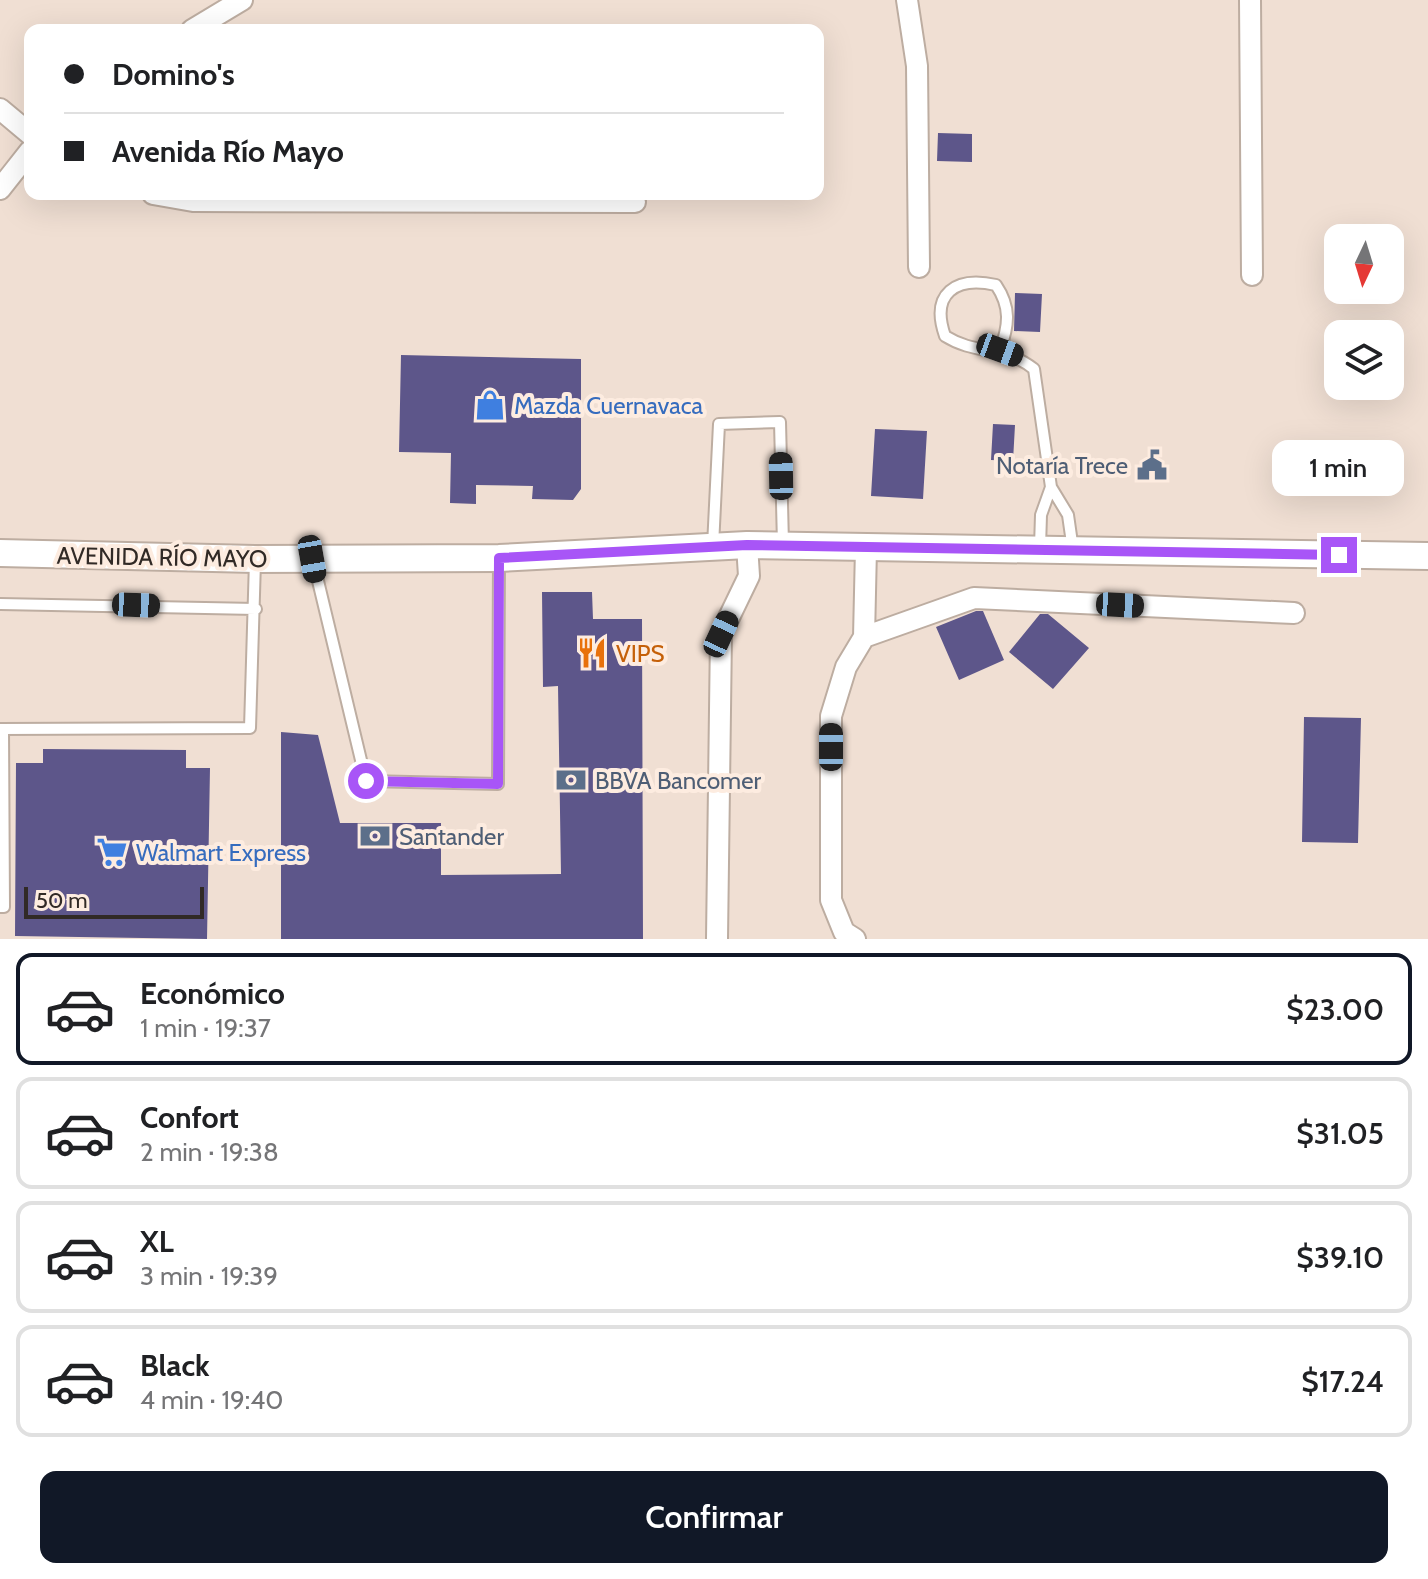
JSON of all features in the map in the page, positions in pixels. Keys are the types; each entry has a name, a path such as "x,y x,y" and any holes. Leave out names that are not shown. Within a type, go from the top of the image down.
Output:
{"street":[{"path":"202,24 242,0"},
{"path":"907,0 917,66 919,267"},
{"path":"1250,0 1252,275"},
{"path":"0,109 24,129"},
{"path":"0,189 24,159"},
{"path":"187,200 635,202"},
{"path":"717,939 721,634 749,576 747,545"},
{"name":"AVENIDA RÍO MAYO","path":"0,553 255,559 499,558 747,545 1428,556"},
{"path":"855,939 844,932 831,900 831,716 846,667 864,637 866,548"},
{"path":"864,637 974,598 1294,613"}],"lane":[{"path":"1000,350 1009,317 1005,299 996,285 973,279 948,291 940,306 945,336 961,346 1000,350 1018,357 1034,369 1051,487 1068,515 1073,552"},
{"path":"713,547 719,424 780,422 783,546"},
{"path":"1040,551 1041,515 1051,487"},
{"path":"312,559 366,781 498,784 499,558"},
{"path":"0,907 4,907 2,729 250,728 256,609 255,559"},
{"path":"0,604 256,609"}],"building":[{"path":"938,133 972,134 972,162 937,161"},
{"path":"1015,293 1042,294 1040,332 1014,331"},
{"name":"Mazda Cuernavaca","path":"401,355 581,359 581,489 573,500 532,499 533,486 476,485 476,504 450,503 451,453 399,452"},
{"path":"993,424 1015,425 1013,461 991,460"},
{"path":"875,429 927,431 923,499 871,496"},
{"path":"542,592 592,592 593,619 642,619 643,939 281,939 281,732 318,735 340,823 441,823 441,875 561,874 558,686 543,687"},
{"path":"983,611 1004,660 959,680 936,627"},
{"path":"1040,614 1048,614 1089,648 1053,689 1009,652"},
{"path":"1304,717 1361,718 1358,843 1302,842"},
{"name":"Walmart Express","path":"43,749 186,750 186,768 210,768 207,939 15,936 16,763 43,763"}],"place":[{"name":"Mazda Cuernavaca","path":"490,405"},
{"name":"Notaría Trece","path":"1152,465"},
{"name":"VIPS","path":"592,653"},
{"name":"BBVA Bancomer","path":"571,780"},
{"name":"Santander","path":"375,836"},
{"name":"Walmart Express","path":"112,852"}],"route":[{"path":"366,781 498,784 499,558 747,545 1339,555"}]}
